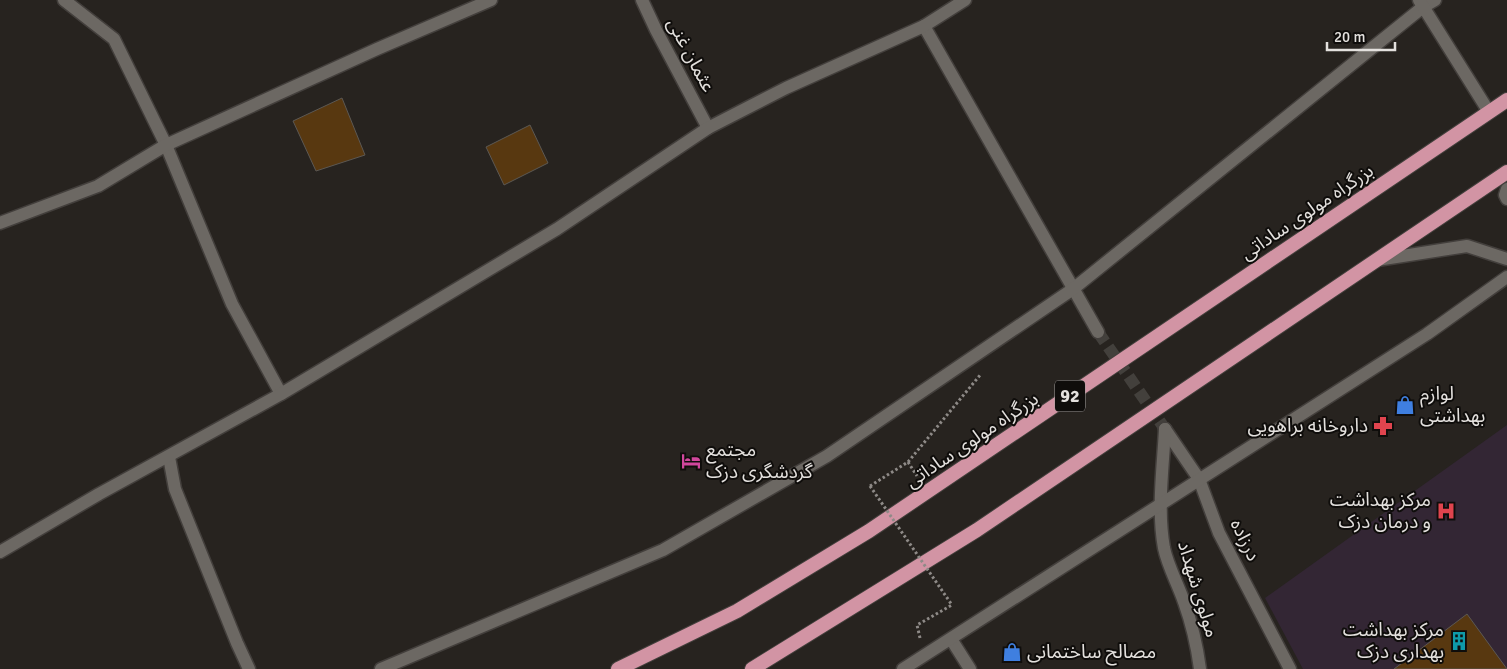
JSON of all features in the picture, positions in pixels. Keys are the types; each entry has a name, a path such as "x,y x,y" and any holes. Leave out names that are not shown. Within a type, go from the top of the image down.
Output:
{"highway":[{"name":"بزرگراه مولوی ساداتی","path":"618,669 737,611 869,531 1507,100"},
{"path":"752,669 977,530 1507,172"}],"street":[{"path":"64,0 114,39 166,145 232,304 281,394"},
{"path":"0,223 98,186 166,145 377,49 491,0"},
{"name":"عثمان غنی","path":"642,0 708,128"},
{"path":"0,552 99,494 281,394 558,229 708,128 786,88 924,26 965,0"},
{"path":"381,669 663,550 827,456 1073,289 1421,4 1435,0"},
{"path":"1421,4 1489,112"},
{"path":"924,26 1098,332"},
{"path":"1507,189 1507,199"},
{"path":"1377,260 1467,246 1507,259"},
{"path":"903,669 1427,334 1507,277"},
{"name":"درزاده","path":"1165,429 1199,479 1219,533 1290,669"},
{"name":"مولوی شهداد","path":"1165,429 1161,504 1164,549 1184,601 1196,643 1200,669"},
{"path":"169,457 175,489 249,669"},
{"path":"950,639 970,669"}],"path":[{"path":"917,625 952,605 870,486 908,462 992,360 984,349"}],"shaded area":[{"name":"مرکز بهداشت و درمان دزک","path":"1507,425 1507,669 1303,669 1265,598"}],"building":[{"path":"342,98 365,155 316,171 293,121"},
{"path":"530,125 548,163 504,185 486,147"},
{"name":"مرکز بهداشت بهداری دزک","path":"1467,614 1507,669 1394,669"}],"tunnel":[{"path":"1098,332 1165,429"}],"place":[{"name":"لوازم بهداشتی","path":"1405,405"},
{"name":"داروخانه براهویی","path":"1383,426"},
{"name":"مجتمع گردشگری دزک","path":"691,461"},
{"name":"مرکز بهداشت و درمان دزک","path":"1446,511"},
{"name":"مرکز بهداشت بهداری دزک","path":"1459,641"},
{"name":"مصالح ساختمانی","path":"1012,652"}]}
